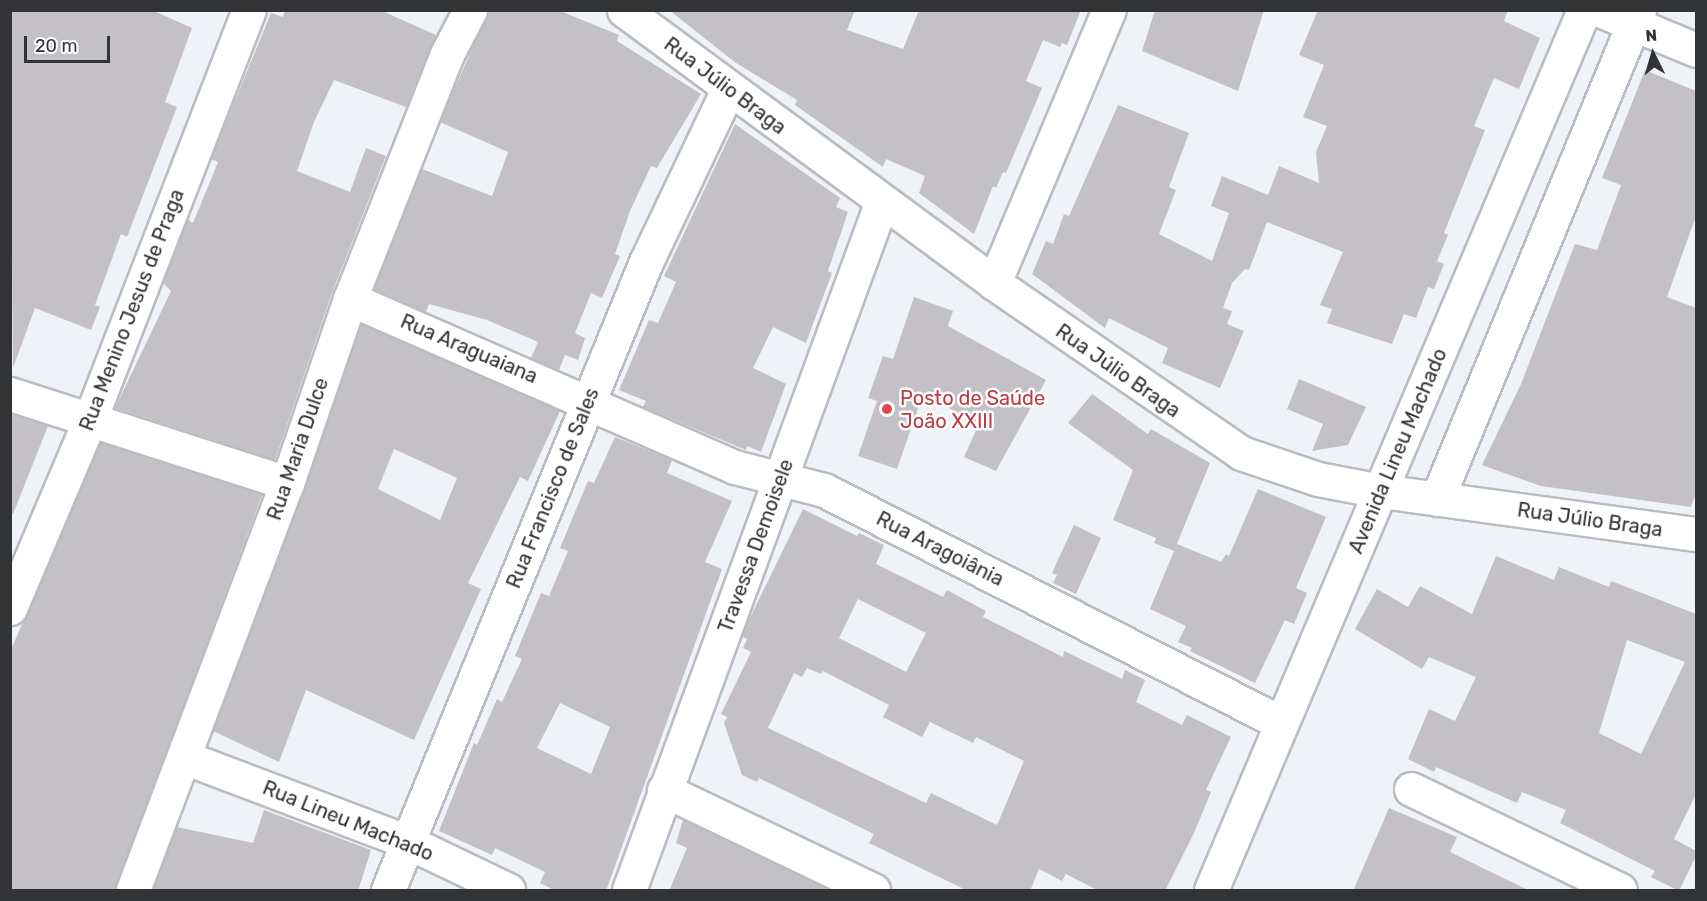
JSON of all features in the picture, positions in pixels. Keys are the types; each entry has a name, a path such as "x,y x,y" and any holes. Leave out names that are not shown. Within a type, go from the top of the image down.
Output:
{"street":[{"name":"Rua Menino Jesus de Praga","path":"10,608 89,422 249,10"},
{"name":"Rua Maria Dulce","path":"133,891 186,758 286,483 350,298 446,56 470,10"},
{"name":"Rua Júlio Braga","path":"624,10 728,89 994,283 1241,453 1318,479 1381,491 1696,534"},
{"path":"994,283 1109,10"},
{"name":"Avenida Lineu Machado","path":"1210,891 1584,10"},
{"path":"1600,10 1637,17 1696,50"},
{"path":"1437,499 1637,17"},
{"name":"Rua Francisco de Sales","path":"388,891 646,262 728,89"},
{"name":"Travessa Demoisele","path":"629,891 664,790 781,481 882,201"},
{"name":"Rua Araguaiana","path":"350,298 589,400"},
{"path":"10,394 89,422 286,483"},
{"name":"Rua Aragoiânia","path":"589,400 735,467 781,481 824,490 1281,723"},
{"name":"Rua Lineu Machado","path":"186,758 408,842 508,891"},
{"path":"1411,789 1620,891"},
{"path":"664,790 873,891"}],"building":[{"path":"10,10 152,10 192,28 165,102 177,107 127,237 121,234 95,305 100,307 91,330 35,308 13,368"},
{"path":"285,10 380,10 436,35 406,107 334,80 314,122 297,171 350,192 366,148 386,156 332,293 275,460 115,408 171,291 163,283 188,220 193,223 218,162 211,159 271,13 283,17"},
{"path":"489,10 558,10 619,35 617,41 701,94 657,168 651,166 630,211 615,254 620,256 602,298 591,293 575,333 585,338 578,360 565,355 559,370 531,358 538,342 487,320 429,304 426,312 374,289 422,169 492,196 508,152 440,122"},
{"path":"669,10 855,10 847,30 903,49 919,10 1081,10 1067,45 1062,43 1060,47 1043,40 1026,81 1042,88 1006,173 1003,172 996,188 993,186 974,234 919,193 925,176 886,159 883,167 795,105 797,100 736,63"},
{"path":"1155,10 1264,10 1238,91 1142,51"},
{"path":"1318,10 1508,10 1504,21 1540,38 1519,89 1494,78 1474,126 1485,130 1444,233 1448,235 1437,261 1444,264 1434,289 1428,287 1416,318 1404,314 1392,344 1327,323 1332,309 1320,305 1343,252 1267,222 1249,270 1245,269 1232,283 1223,308 1232,311 1227,324 1244,331 1220,388 1162,363 1168,348 1109,318 1105,328 1032,274 1046,241 1053,244 1064,214 1069,216 1118,105 1189,133 1169,187 1176,190 1159,234 1212,261 1229,213 1211,206 1222,176 1268,195 1279,166 1319,183 1316,152 1327,126 1303,117 1324,65 1299,55"},
{"path":"1645,70 1696,91 1696,216 1667,297 1696,308 1696,493 1691,507 1541,486 1482,465 1521,384 1575,244 1597,250 1621,185 1602,178"},
{"path":"735,124 840,198 836,207 848,212 828,271 832,273 806,343 773,327 753,368 786,384 761,452 747,446 746,450 643,407 646,401 619,390 649,320 658,323 676,282 664,276"},
{"path":"914,297 953,311 948,326 1046,380 996,471 964,457 979,424 923,394 897,469 858,456 877,401 868,398 883,356 893,359"},
{"path":"361,324 560,411 528,481 520,477 468,583 481,589 414,740 306,690 279,762 213,731 305,489","holes":["394,449 457,478 440,520 378,489"]},
{"path":"1299,379 1366,407 1348,445 1312,451 1323,424 1287,409"},
{"path":"1092,394 1148,434 1151,429 1210,463 1174,551 1154,543 1156,538 1113,520 1133,470 1068,423"},
{"path":"10,414 48,426 13,514 10,514"},
{"path":"615,437 672,460 667,473 732,501 705,562 722,569 606,891 556,891 540,883 545,872 495,848 492,855 439,831 474,743 477,745 497,699 502,702 522,659 515,656 541,593 549,596 568,551 560,548 588,481 594,483","holes":["560,703 610,727 591,774 537,748"]},
{"path":"101,443 262,495 115,891 10,891 10,652"},
{"path":"1258,489 1326,517 1296,588 1307,593 1294,624 1285,620 1255,683 1190,651 1192,648 1178,642 1186,626 1150,609 1177,544 1221,562 1226,554 1229,556"},
{"path":"803,509 857,536 859,533 884,545 876,564 943,597 947,590 986,611 983,617 1063,657 1064,651 1122,679 1125,670 1145,680 1136,702 1182,725 1187,715 1231,737 1206,790 1211,792 1194,833 1165,891 1099,891 1066,874 1062,881 1039,869 1030,891 968,891 869,843 874,834 759,778 757,782 742,775 724,723 727,717 721,714 751,652 743,648 747,639 742,636","holes":["858,599 926,633 906,672 839,638","807,668 821,674 823,671 889,705 883,717 922,737 930,722 973,743 976,737 1024,761 997,825 931,793 926,803 768,728 794,673 802,677"]},
{"path":"1074,525 1101,538 1076,594 1053,583 1057,575 1052,573"},
{"path":"1496,556 1554,580 1559,567 1609,587 1611,581 1696,614 1696,794 1674,839 1696,851 1696,856 1679,891 1651,877 1655,871 1560,823 1566,810 1522,792 1517,803 1436,767 1434,772 1408,759 1429,709 1455,721 1476,677 1429,657 1422,669 1355,629 1377,589 1408,607 1420,586 1472,614","holes":["1627,640 1685,662 1641,754 1599,733"]},
{"path":"1389,808 1457,837 1450,852 1530,891 1353,891"},
{"path":"264,810 371,850 358,891 153,891 177,827 253,843"},
{"path":"683,820 831,891 669,891 687,848 676,843"}],"place":[{"name":"Posto de Saúde João XXIII","path":"887,409"}]}
